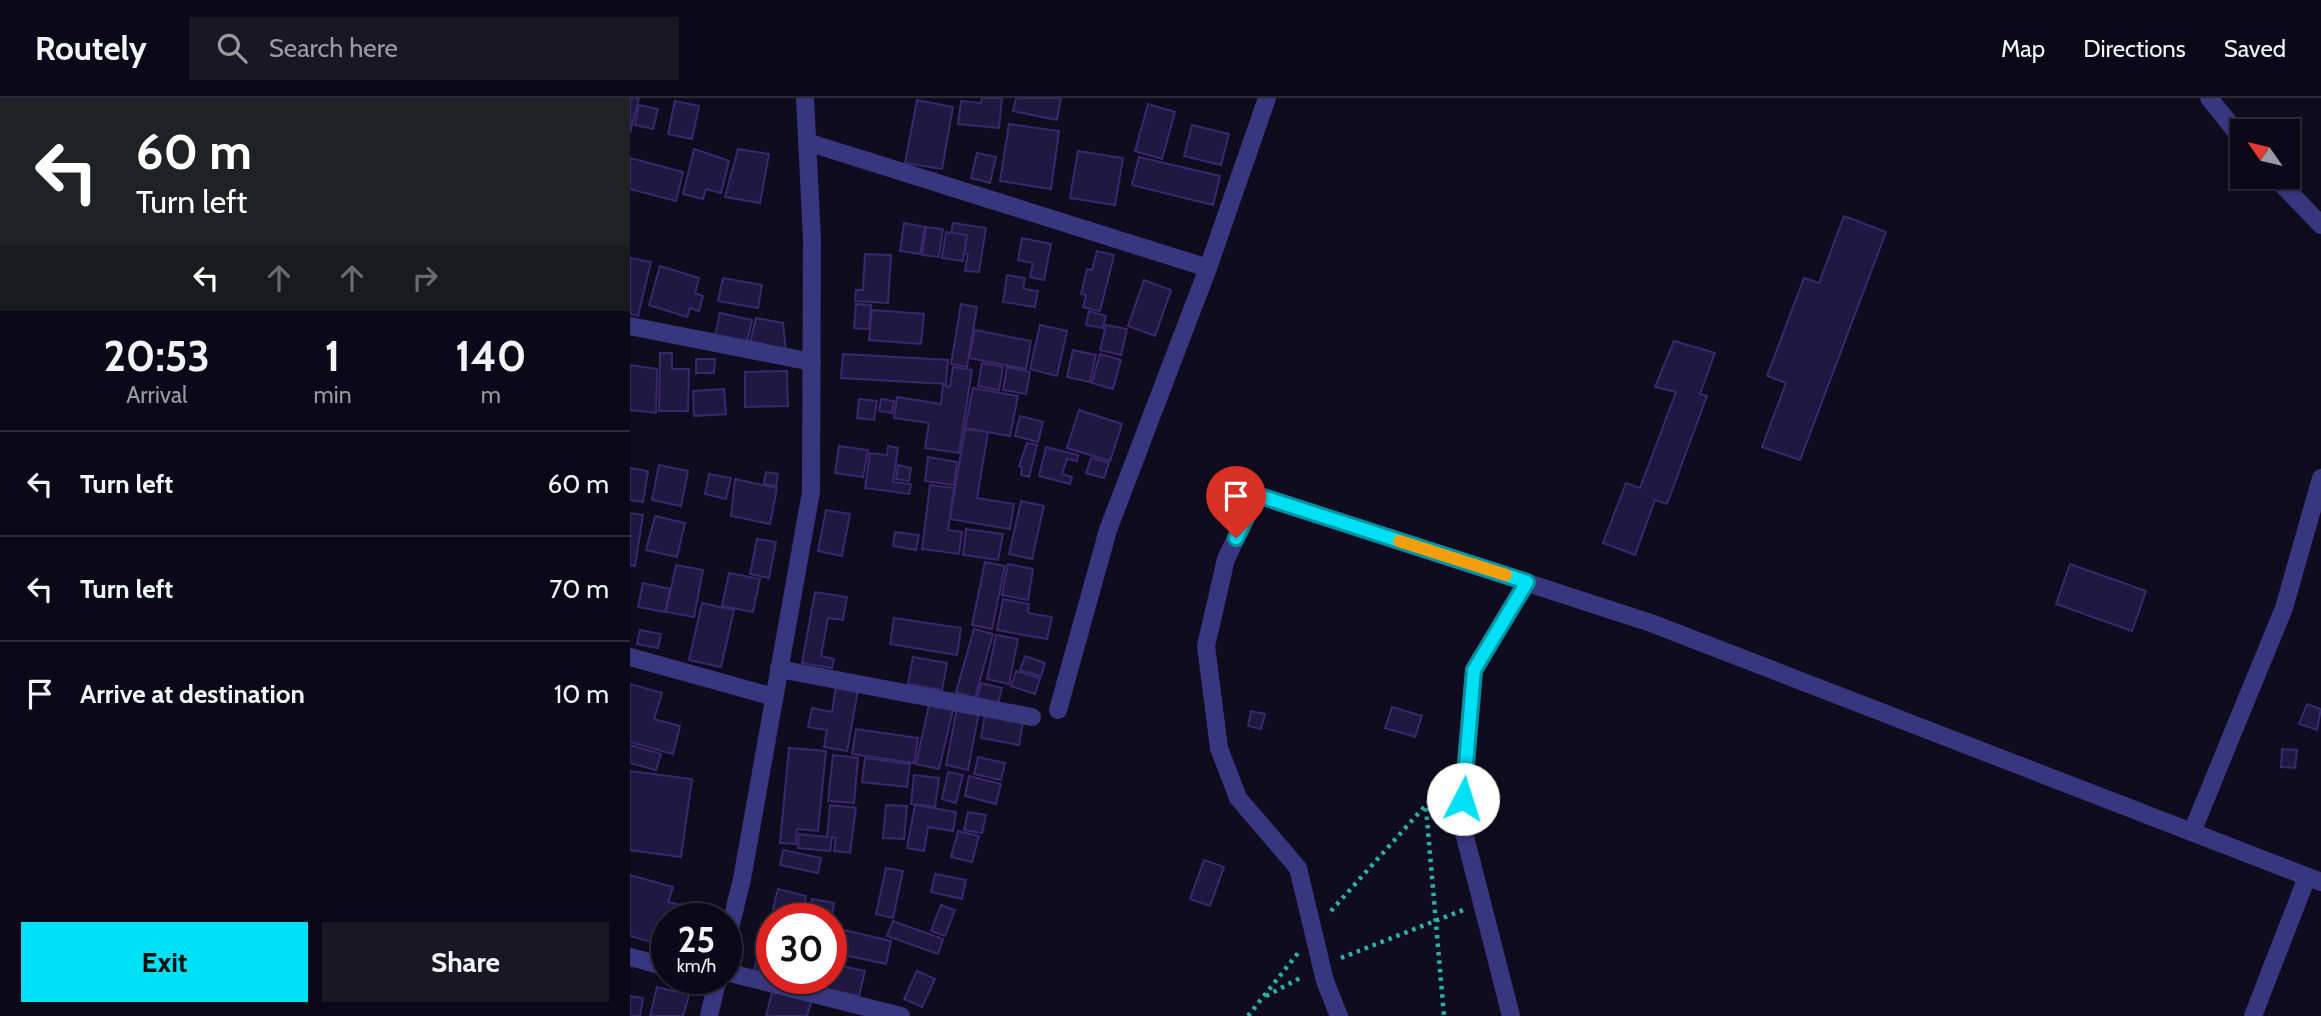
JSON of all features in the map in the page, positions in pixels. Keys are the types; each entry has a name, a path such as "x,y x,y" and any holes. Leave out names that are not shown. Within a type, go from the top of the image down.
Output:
{"street":[{"path":"736,903 811,492 812,239 806,98"},
{"path":"1058,710 1108,530 1208,268 1267,98"},
{"path":"2209,98 2230,124"},
{"path":"807,142 1208,268"},
{"path":"2286,189 2321,225"},
{"path":"630,326 813,362"},
{"path":"2192,832 2284,608 2321,478"},
{"path":"1339,1016 1321,967 1298,868 1238,798 1219,748 1206,646 1226,559 1257,495 1651,622 2314,879 2253,1016"},
{"path":"1511,1016 1461,821 1474,670 1527,582"},
{"path":"630,657 774,697"},
{"path":"779,669 1032,717"},
{"path":"630,957 651,963"},
{"path":"742,982 901,1016"},
{"path":"709,1016 714,994"}],"path":[{"path":"1248,1016 1313,933 1426,807 1466,756"},
{"path":"1426,807 1438,920 1444,1016"},
{"path":"1262,998 1321,967 1483,901"}],"building":[{"path":"630,98 639,98 630,133"},
{"path":"982,98 1002,98 999,128 958,124 961,101 981,103"},
{"path":"1016,98 1061,98 1057,120 1013,111"},
{"path":"917,100 953,107 942,169 905,163"},
{"path":"675,101 699,106 692,139 668,134"},
{"path":"1148,104 1175,112 1162,159 1135,151"},
{"path":"639,105 658,109 653,129 635,125"},
{"path":"1009,124 1059,131 1051,189 1000,181"},
{"path":"1192,125 1229,134 1221,165 1184,156"},
{"path":"694,149 729,161 721,193 706,189 703,199 683,194"},
{"path":"738,149 769,154 760,203 725,197"},
{"path":"1078,151 1123,158 1115,205 1070,198"},
{"path":"977,153 996,157 990,183 971,178"},
{"path":"1139,157 1220,176 1213,205 1132,185"},
{"path":"630,158 683,172 676,201 630,189"},
{"path":"1844,216 1886,232 1800,460 1762,447 1786,383 1767,376 1804,278 1819,283"},
{"path":"904,223 925,227 920,254 900,251"},
{"path":"953,223 986,228 979,272 965,271 968,254 948,251"},
{"path":"926,227 943,229 939,257 922,255"},
{"path":"946,232 967,235 963,261 942,258"},
{"path":"1022,238 1051,244 1044,280 1030,277 1033,263 1018,260"},
{"path":"1097,251 1114,255 1100,311 1083,307 1086,295 1081,294 1087,269 1092,270"},
{"path":"865,254 891,255 888,303 855,301 856,290 863,290"},
{"path":"630,258 651,262 638,316 630,314"},
{"path":"660,266 699,278 695,293 703,296 699,311 690,308 687,317 649,305"},
{"path":"1007,275 1025,278 1023,289 1038,291 1035,307 1003,302"},
{"path":"723,278 762,285 758,308 718,301"},
{"path":"1144,280 1171,290 1155,336 1128,326"},
{"path":"856,304 871,305 869,329 854,328"},
{"path":"961,304 977,307 967,367 951,364"},
{"path":"872,310 924,314 921,344 869,340"},
{"path":"1089,311 1106,316 1103,328 1086,325"},
{"path":"720,313 752,320 747,342 715,336"},
{"path":"756,318 783,323 786,351 750,343"},
{"path":"1040,325 1067,331 1057,376 1030,369"},
{"path":"1106,325 1127,329 1121,355 1100,350"},
{"path":"975,330 1031,341 1026,369 969,358"},
{"path":"1674,341 1715,353 1700,394 1707,396 1667,504 1655,500 1635,555 1603,543 1626,483 1640,488 1676,392 1655,387"},
{"path":"1073,350 1096,355 1090,382 1067,377"},
{"path":"660,353 672,353 672,369 689,369 688,411 659,411"},
{"path":"843,354 948,360 946,384 841,378"},
{"path":"1100,354 1121,360 1113,389 1092,383"},
{"path":"696,359 715,359 714,373 696,373"},
{"path":"982,363 1003,367 999,390 978,386"},
{"path":"630,365 657,369 656,413 630,410"},
{"path":"953,367 972,370 959,453 925,448 929,423 894,418 897,397 941,404 943,385 950,387"},
{"path":"1007,367 1030,372 1026,394 1003,390"},
{"path":"787,371 788,406 745,407 745,372"},
{"path":"973,388 1018,396 1010,436 965,428"},
{"path":"724,389 726,414 694,416 693,391"},
{"path":"859,399 877,401 874,420 857,418"},
{"path":"881,399 894,401 892,413 879,411"},
{"path":"1079,410 1122,424 1110,461 1067,448"},
{"path":"1020,416 1043,422 1038,442 1015,436"},
{"path":"965,429 988,432 977,498 1014,504 1010,529 950,519"},
{"path":"1027,443 1037,445 1029,477 1021,475 1022,467 1019,466"},
{"path":"839,446 868,450 863,477 835,473"},
{"path":"888,446 898,448 893,482 911,484 909,494 865,488 870,453 887,455"},
{"path":"1046,447 1078,455 1077,461 1067,459 1062,474 1072,477 1070,484 1039,476"},
{"path":"928,457 957,462 954,485 925,481"},
{"path":"1091,458 1109,463 1104,478 1086,473"},
{"path":"659,465 688,471 681,506 652,500"},
{"path":"898,465 911,468 909,481 896,479"},
{"path":"630,468 648,471 643,502 630,500"},
{"path":"766,472 778,474 776,486 764,484"},
{"path":"709,474 731,478 726,499 705,494"},
{"path":"735,479 777,488 770,524 731,516"},
{"path":"930,485 954,488 948,530 962,532 959,554 922,549"},
{"path":"1021,501 1044,506 1032,559 1009,554"},
{"path":"826,510 850,514 842,556 818,551"},
{"path":"630,513 643,515 635,566 630,565"},
{"path":"655,516 685,523 677,557 646,550"},
{"path":"966,529 1003,534 998,560 963,555"},
{"path":"895,532 919,535 916,550 893,546"},
{"path":"757,539 776,542 769,578 750,574"},
{"path":"985,562 1005,566 992,629 972,625"},
{"path":"1008,564 1033,569 1028,600 1002,595"},
{"path":"2070,564 2146,591 2132,631 2056,604"},
{"path":"676,565 703,570 694,617 666,612"},
{"path":"729,573 760,579 753,612 722,606"},
{"path":"643,583 670,589 665,612 638,607"},
{"path":"815,592 847,597 843,620 828,618 821,656 834,659 832,668 802,663"},
{"path":"1003,599 1029,604 1028,613 1052,617 1047,639 997,630"},
{"path":"702,603 734,610 721,667 689,660"},
{"path":"894,618 961,628 957,655 890,644"},
{"path":"974,629 993,634 975,698 956,692"},
{"path":"640,630 661,634 658,648 637,644"},
{"path":"996,635 1018,639 1009,684 987,679"},
{"path":"1025,656 1045,663 1041,676 1020,670"},
{"path":"913,657 947,663 942,690 908,684"},
{"path":"1016,671 1040,678 1035,694 1011,686"},
{"path":"981,683 1002,688 998,703 977,698"},
{"path":"630,684 662,693 654,719 680,726 673,754 630,742"},
{"path":"836,686 858,690 847,751 824,747 827,730 808,727 812,708 832,712"},
{"path":"2307,704 2321,709 2317,730 2299,724"},
{"path":"929,705 953,710 939,769 916,764"},
{"path":"1392,707 1422,716 1415,737 1385,728"},
{"path":"957,708 979,712 968,770 946,765"},
{"path":"1251,711 1265,714 1261,729 1248,726"},
{"path":"985,715 1023,722 1019,745 981,738"},
{"path":"856,729 918,738 914,763 852,754"},
{"path":"630,745 661,754 656,770 630,763"},
{"path":"789,748 826,751 818,831 797,829 796,844 780,843"},
{"path":"2282,749 2297,750 2295,768 2281,767"},
{"path":"833,755 858,758 854,803 828,801"},
{"path":"978,757 1005,763 1001,780 974,774"},
{"path":"865,758 910,764 907,787 862,782"},
{"path":"630,771 692,779 681,857 630,850"},
{"path":"948,772 963,775 956,803 942,799"},
{"path":"914,775 939,778 935,807 911,804"},
{"path":"969,776 1001,784 996,804 965,796"},
{"path":"830,805 856,808 850,853 834,851 836,838 832,837 830,851 798,848 799,834 827,837"},
{"path":"886,805 907,806 904,839 883,838"},
{"path":"915,805 956,812 953,831 928,827 924,851 907,848"},
{"path":"968,812 986,815 982,833 964,830"},
{"path":"958,831 979,836 972,862 951,857"},
{"path":"783,850 821,858 818,873 780,865"},
{"path":"1204,860 1224,867 1210,906 1190,899"},
{"path":"886,868 903,871 893,918 876,914"},
{"path":"935,874 966,880 962,899 931,892"},
{"path":"630,875 673,887 668,902 672,903 651,903 651,942 630,936"},
{"path":"778,889 806,896 805,903 774,903"},
{"path":"812,899 834,903 811,903"},
{"path":"941,905 955,910 945,936 931,931"},
{"path":"893,921 943,939 938,954 887,936"},
{"path":"847,931 891,941 886,964 847,955"},
{"path":"847,967 865,971 859,996 847,993"},
{"path":"917,971 935,979 922,1007 904,999"},
{"path":"655,994 689,995 683,1016 650,1016"},
{"path":"772,994 792,994 812,999 807,1016 766,1016"},
{"path":"630,996 643,998 640,1016 630,1016"}],"slow traffic":[{"path":"1399,541 1506,575"}],"route":[{"path":"1236,538 1257,495 1527,582 1474,670 1463,799"}]}
